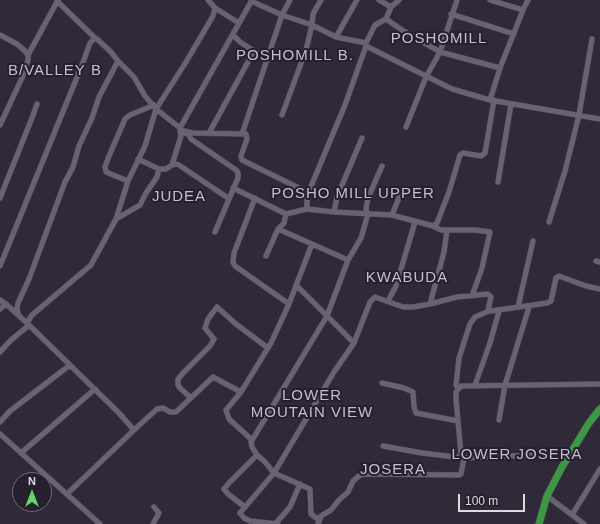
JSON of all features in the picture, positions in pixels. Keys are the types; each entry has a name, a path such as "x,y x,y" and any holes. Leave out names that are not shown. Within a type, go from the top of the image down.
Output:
{"highway":[{"path":"539,524 547,496 570,454 589,423 600,409"}],"street":[{"path":"0,125 22,78 28,60 28,55 57,0 94,38 111,52 134,77 145,96 155,107 189,135 191,139 236,170 239,175 228,198 215,232"},
{"path":"208,0 215,8 239,23"},
{"path":"138,159 159,170 166,169 172,165 181,136 180,129 221,52 233,35 251,0 282,15 336,36 366,44 426,77 452,89 511,104 600,119"},
{"path":"242,134 282,15 290,0"},
{"path":"282,116 306,50 312,26 313,14 322,0"},
{"path":"336,36 357,0"},
{"path":"379,0 391,7"},
{"path":"306,209 306,202 309,193 345,105 366,44 376,25 386,19 391,7 399,0"},
{"path":"406,126 426,77 440,52 451,14 457,0"},
{"path":"492,0 523,10"},
{"path":"433,226 437,223 449,192 460,155 463,153 481,156 485,153 492,100 500,68 528,0"},
{"path":"0,352 11,340 28,326 32,315 91,265 116,219 128,180 146,146 155,107 186,62 213,16 215,8"},
{"path":"451,14 514,34"},
{"path":"386,19 440,52 500,68"},
{"path":"0,34 18,44 28,55"},
{"path":"233,35 240,42 254,51 268,56"},
{"path":"0,266 90,43 94,38"},
{"path":"549,222 565,171 579,116 592,39"},
{"path":"209,133 254,51"},
{"path":"18,314 18,303 29,279 65,182 73,167 79,146 92,118 99,97 118,61"},
{"path":"0,198 37,104"},
{"path":"498,182 511,104"},
{"path":"128,180 106,172 105,167 108,156 125,119 130,115 155,107"},
{"path":"180,129 192,133 246,134 247,139 241,156 242,160 309,193"},
{"path":"334,212 337,197 362,138"},
{"path":"172,165 179,166 228,198"},
{"path":"382,166 368,198 366,209 368,214 361,238 348,260 327,316 252,440 251,445 257,455 274,472 310,489 311,514 319,522 321,516 331,510 348,492 353,480 360,476 367,474 461,474 464,458 461,454 456,399 456,392 458,388 456,385 459,358 470,324 475,317 489,311 499,311 547,303 550,301 556,278 559,276 600,290"},
{"path":"116,219 140,205 157,177 159,170"},
{"path":"233,188 286,214 306,209 392,215 433,226 440,230 489,231 482,268 472,296"},
{"path":"392,215 402,190"},
{"path":"255,198 234,254 233,262 235,266 289,304"},
{"path":"266,256 278,229 284,223 286,214"},
{"path":"388,301 396,286 415,222"},
{"path":"278,229 348,260"},
{"path":"430,304 444,252 447,230"},
{"path":"518,307 533,241"},
{"path":"252,440 229,419 226,410 240,392 268,348 289,304 312,244"},
{"path":"296,286 354,343"},
{"path":"300,484 290,507 277,524 250,521 244,518 240,513 274,472 334,372 354,343 370,302 375,297 402,307 413,307 457,297 490,295 489,311"},
{"path":"0,300 18,314 95,389 134,430"},
{"path":"0,310 6,304"},
{"path":"499,420 505,385 528,306"},
{"path":"191,398 180,388 178,379 210,346 214,339 205,328 208,319 217,307 236,324 268,348"},
{"path":"475,386 499,311"},
{"path":"0,422 10,411 70,365"},
{"path":"66,494 157,409 164,408 170,412 176,412 213,377 240,392"},
{"path":"382,383 404,388 413,392 416,413 458,421"},
{"path":"458,388 464,386 600,384"},
{"path":"21,453 95,389"},
{"path":"0,434 100,524"},
{"path":"383,446 422,453 464,458 570,454"},
{"path":"245,507 224,489 229,482 257,455"},
{"path":"572,515 600,469"},
{"path":"547,496 584,524"},
{"path":"153,524 159,513 154,507"}],"district":[{"name":"POSHOMILL","path":"439,39"},
{"name":"POSHOMILL B.","path":"295,56"},
{"name":"B/VALLEY B","path":"55,71"},
{"name":"POSHO MILL UPPER","path":"353,194"},
{"name":"JUDEA","path":"179,197"},
{"name":"KWABUDA","path":"407,278"},
{"name":"LOWER MOUTAIN VIEW","path":"312,404"},
{"name":"LOWER JOSERA","path":"517,455"},
{"name":"JOSERA","path":"393,470"}]}
